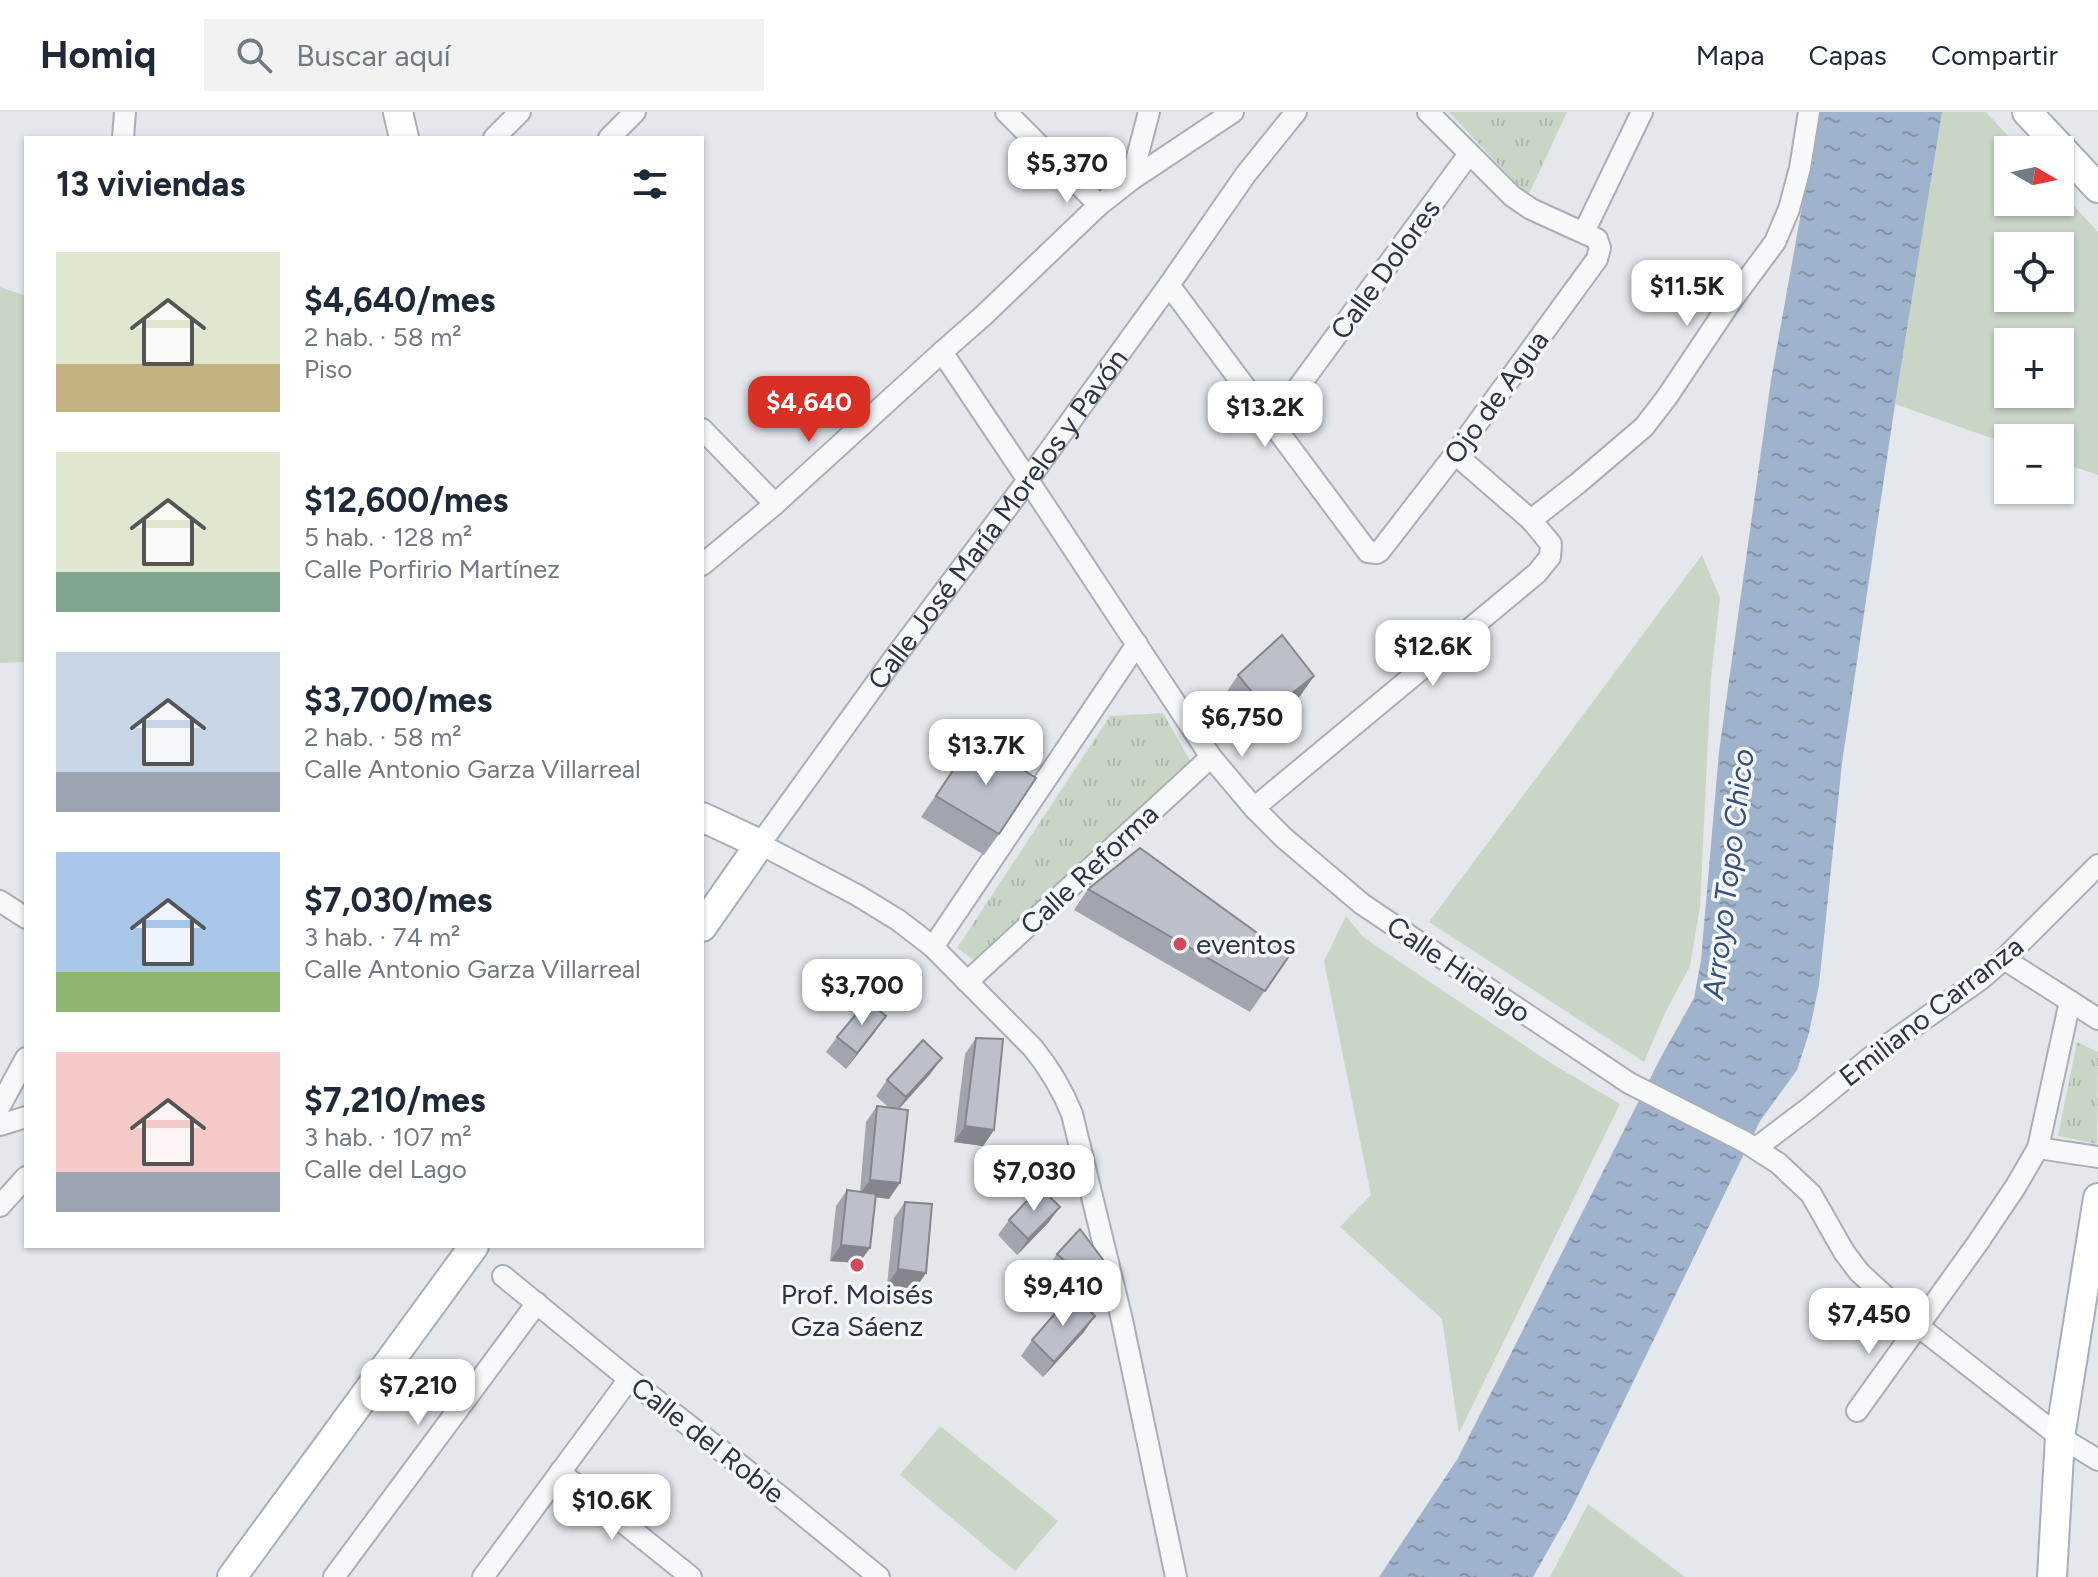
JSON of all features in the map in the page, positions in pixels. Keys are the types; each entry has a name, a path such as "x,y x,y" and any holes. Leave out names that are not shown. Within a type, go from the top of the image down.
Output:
{"street":[{"path":"123,136 125,112"},
{"path":"497,127 520,112"},
{"path":"611,136 635,112"},
{"path":"1006,112 1099,205"},
{"path":"1131,180 1149,112"},
{"path":"704,563 775,504 983,316 1099,205 1233,112"},
{"name":"Calle José María Morelos y Pavón","path":"704,924 892,661 1169,285 1246,174 1296,112"},
{"path":"1428,112 1512,196 1531,209 1591,235"},
{"name":"Ojo de Agua","path":"1273,422 1368,552 1380,551 1597,259 1600,248 1591,235 1642,112"},
{"path":"1531,520 1644,427 1775,242 1789,209 1800,168 1809,112"},
{"path":"2027,112 2098,188"},
{"name":"Calle Dolores","path":"1273,422 1469,154"},
{"path":"1169,285 1273,422"},
{"name":"Calle Hidalgo","path":"942,352 1211,757 1284,838 1362,904 1629,1083 1750,1145 1778,1163 1811,1194 1859,1272 1918,1326 2060,1437 2098,1460"},
{"path":"704,431 775,504"},
{"path":"1254,808 1537,573 1550,557 1551,544 1531,520 1455,454"},
{"path":"933,947 1137,644"},
{"name":"Calle Reforma","path":"967,982 1211,757"},
{"path":"704,818 857,895 898,920 933,947 1047,1065 1060,1085 1072,1114 1122,1320 1176,1577"},
{"name":"Emiliano Carranza","path":"1750,1145 1809,1108 1876,1053 1981,979 2098,865"},
{"path":"0,901 24,917"},
{"path":"2004,959 2098,1019"},
{"path":"1857,1411 1977,1244 2038,1148 2070,1001"},
{"path":"0,1106 24,1062"},
{"path":"0,1125 24,1118"},
{"path":"2038,1148 2098,1157"},
{"path":"0,1206 24,1179"},
{"path":"2052,1577 2060,1437 2098,1198"},
{"path":"232,1577 473,1248"},
{"name":"Calle del Roble","path":"503,1276 879,1577"},
{"path":"334,1577 537,1303"},
{"path":"492,1574 560,1472 629,1379"},
{"path":"560,1472 691,1577"}],"green space":[{"path":"1449,112 1567,112 1528,196"},
{"path":"1942,112 1986,112 2008,136 1994,136 1994,216 2074,216 2074,206 2098,232 2098,475 2074,467 2074,424 1994,424 1994,439 1895,404"},
{"path":"0,287 24,295 24,662 0,663"},
{"path":"1702,555 1720,598 1711,677 1700,907 1690,966 1644,1062 1429,922"},
{"path":"1163,713 1193,766 975,961 957,948 1110,716"},
{"path":"1346,916 1363,937 1554,1065 1620,1104 1459,1433 1442,1319 1340,1227 1371,1195 1324,961"},
{"path":"2077,1042 2098,1052 2097,1144 2058,1136"},
{"path":"940,1426 1058,1521 1015,1571 900,1475"},
{"path":"1588,1504 1685,1577 1550,1577"}],"water":[{"name":"Arroyo Topo Chico","path":"1819,112 1942,112 1842,763 1819,985 1809,1033 1797,1070 1760,1121 1572,1508 1533,1577 1379,1577 1458,1458 1660,1059 1694,998 1701,960 1719,752 1771,380"}],"building":[{"path":"1282,635 1314,676 1268,712 1238,675"},
{"path":"974,739 1036,778 999,834 936,796"},
{"path":"1140,848 1289,956 1265,991 1088,889"},
{"path":"867,1001 886,1016 857,1053 837,1037"},
{"path":"976,1038 1003,1039 994,1130 965,1126"},
{"path":"923,1040 942,1058 906,1097 887,1080"},
{"path":"877,1106 908,1110 900,1183 870,1180"},
{"path":"1040,1187 1060,1207 1028,1239 1009,1220"},
{"path":"847,1190 876,1194 870,1248 841,1245"},
{"path":"905,1202 932,1204 926,1273 898,1269"},
{"path":"1080,1229 1107,1265 1091,1284 1057,1254"},
{"path":"1072,1294 1095,1316 1054,1362 1032,1340"}],"place":[{"name":"eventos","path":"1180,944"},
{"name":"Prof. Moisés Gza Sáenz","path":"857,1265"}]}
